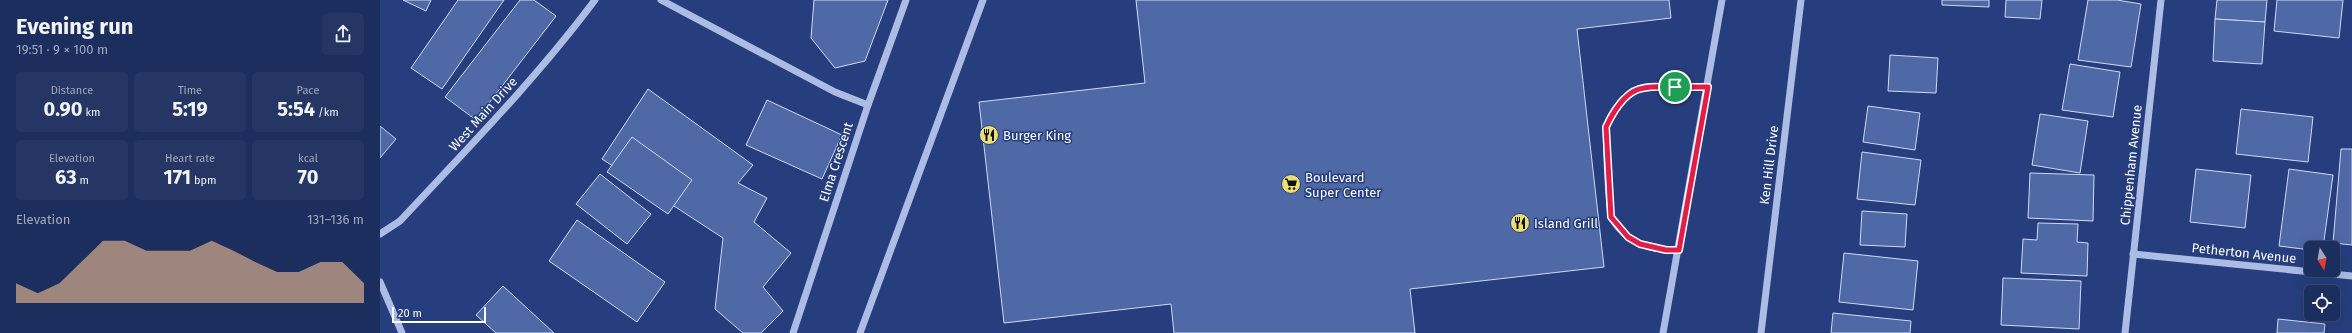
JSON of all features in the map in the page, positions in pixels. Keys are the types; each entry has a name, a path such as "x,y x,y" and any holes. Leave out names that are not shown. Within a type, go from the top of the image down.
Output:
{"street":[{"name":"West Main Drive","path":"380,234 400,222 510,103 573,30 595,0"},
{"path":"661,0 835,92 868,105"},
{"name":"Elma Crescent","path":"793,333 868,105 906,0"},
{"path":"860,333 983,0"},
{"path":"1663,333 1708,87 1722,0"},
{"name":"Ken Hill Drive","path":"1761,333 1801,0"},
{"name":"Chippenham Avenue","path":"2125,333 2161,0"},
{"path":"1679,250 1666,250 1640,244 1628,237 1611,217 1606,127 1620,104 1642,88 1708,87"},
{"name":"Petherton Avenue","path":"2133,254 2352,276"},
{"path":"380,282 402,333"}],"building":[{"path":"403,0 431,0 426,11"},
{"path":"458,0 504,0 442,89 411,68"},
{"path":"520,0 534,0 556,16 476,120 445,97"},
{"path":"814,0 888,0 865,61 835,68 811,38"},
{"name":"Boulevard Super Center","path":"1136,0 1669,0 1671,18 1577,29 1604,267 1410,289 1415,333 1174,333 1171,304 1004,323 979,102 1145,83"},
{"path":"1942,0 1989,0 1989,7 1942,5"},
{"path":"2006,0 2042,0 2040,19 2005,17"},
{"path":"2088,0 2117,0 2141,4 2131,67 2078,60"},
{"path":"2217,0 2267,0 2265,22 2215,19"},
{"path":"2277,0 2343,0 2339,38 2274,31"},
{"path":"2215,19 2265,22 2262,64 2213,61"},
{"path":"1890,55 1938,58 1936,93 1888,91"},
{"path":"2070,64 2120,72 2113,117 2062,110"},
{"path":"648,89 753,165 738,183 767,198 754,222 791,253 763,287 783,311 761,333 743,333 715,309 723,238 602,159"},
{"path":"767,100 842,135 822,179 746,145"},
{"path":"1868,106 1920,113 1915,150 1863,142"},
{"path":"2241,109 2313,117 2308,162 2236,154"},
{"path":"2040,114 2088,121 2080,173 2032,165"},
{"path":"380,126 396,139 380,158"},
{"path":"632,137 692,180 668,214 607,172"},
{"path":"2341,149 2352,149 2352,245 2340,244 2340,241 2333,241"},
{"path":"1862,152 1921,160 1915,205 1857,199"},
{"path":"2196,169 2251,175 2245,228 2190,222"},
{"path":"2289,169 2333,175 2324,241 2304,241 2304,249 2279,246"},
{"path":"2030,173 2094,175 2093,221 2028,218"},
{"path":"600,174 651,214 627,244 576,204"},
{"path":"1862,211 1907,214 1905,247 1860,245"},
{"path":"577,220 665,282 637,322 549,261"},
{"path":"2038,223 2078,224 2077,242 2088,243 2087,276 2021,273 2023,239 2037,240"},
{"path":"1844,253 1918,261 1913,310 1839,302"},
{"path":"2003,278 2081,281 2079,329 2001,325"},
{"path":"503,286 554,333 496,333 476,315"},
{"path":"1833,313 1911,321 1910,333 1831,333"},
{"path":"2278,319 2325,324 2324,333 2277,333"}],"place":[{"name":"Burger King","path":"989,135"},
{"name":"Boulevard Super Center","path":"1291,184"},
{"name":"Island Grill","path":"1520,223"}],"route":[{"path":"1675,87 1708,87 1679,250 1666,250 1640,244 1628,237 1611,217 1606,127 1612,114 1630,94 1642,88 1675,87"}]}
